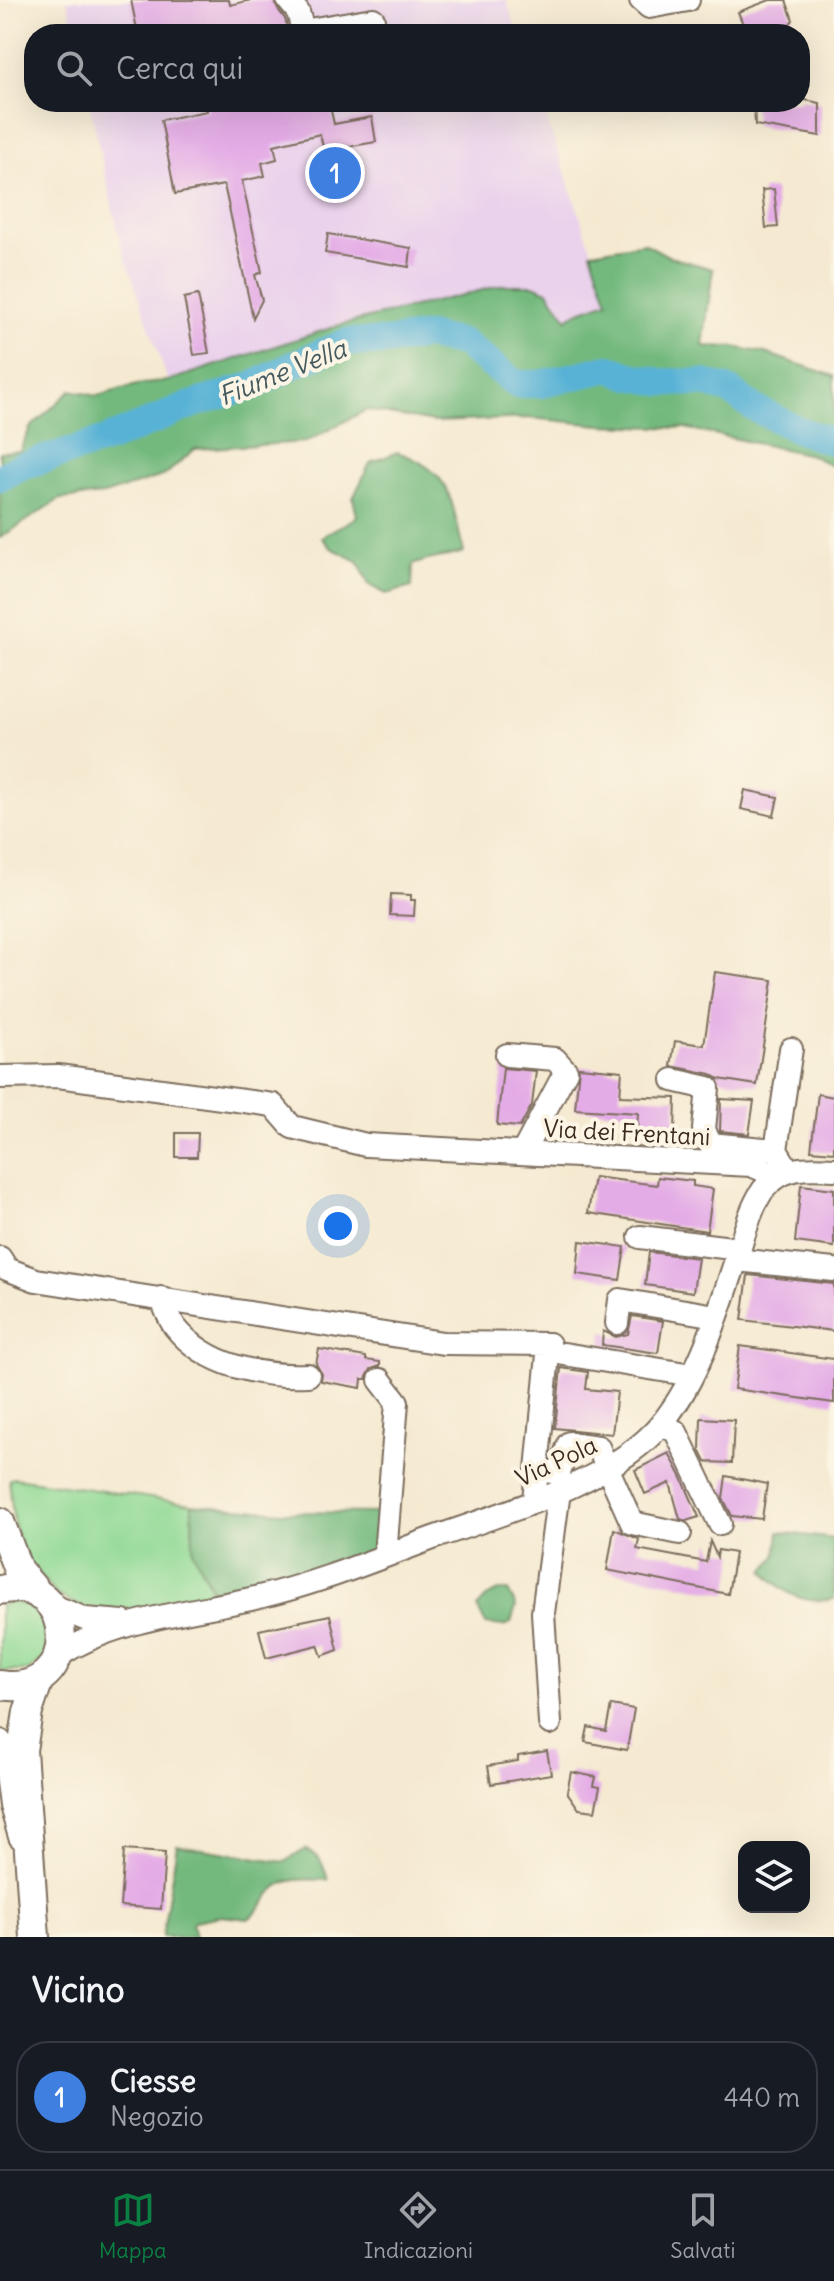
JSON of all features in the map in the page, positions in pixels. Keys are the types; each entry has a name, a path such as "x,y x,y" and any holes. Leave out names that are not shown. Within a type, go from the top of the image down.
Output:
{"main road":[{"path":"0,1522 18,1570 45,1601 60,1624 62,1634 53,1666 39,1679 20,1686 0,1685"},
{"path":"0,1590 16,1588 45,1601"},
{"path":"35,1937 22,1763 25,1724 39,1679"},
{"path":"0,1695 12,1723 22,1763"}],"street":[{"path":"288,0 298,12 301,24"},
{"path":"641,0 649,7 688,0"},
{"path":"344,24 373,19"},
{"path":"791,1049 776,1150 781,1175 800,1167 834,1169"},
{"path":"507,1055 555,1059 566,1071 523,1152"},
{"name":"Via dei Frentani","path":"0,1077 58,1076 273,1105 292,1127 366,1145 751,1165 781,1175"},
{"path":"673,1080 708,1088 704,1129 710,1144 776,1150"},
{"name":"Via Pola","path":"58,1656 90,1638 141,1622 287,1589 385,1556 606,1467 643,1443 662,1423 692,1375 759,1195 781,1175"},
{"path":"640,1237 834,1270"},
{"path":"0,1258 7,1269 36,1280 443,1343 549,1344 543,1613 550,1723"},
{"path":"161,1298 174,1326 211,1359 276,1376 308,1375"},
{"path":"617,1323 620,1300 716,1316"},
{"path":"564,1354 692,1375"},
{"path":"380,1380 397,1402 385,1556"},
{"path":"662,1423 676,1432 720,1524"},
{"path":"548,1490 553,1434"},
{"path":"548,1490 560,1470 569,1443 598,1447 632,1523 680,1533"},
{"name":"Via Pola","path":"45,1601 66,1614 85,1619 141,1622"},
{"path":"0,1741 11,1806 30,1867"}],"shaded area":[{"path":"67,0 506,0 514,24 73,24"},
{"path":"91,112 544,112 609,301 567,319 548,291 533,285 503,285 339,325 168,381 121,245"}],"green space":[{"path":"644,243 670,257 713,269 703,346 734,347 765,353 834,376 834,467 811,455 685,428 600,425 530,418 434,422 366,410 306,442 195,449 165,475 104,495 60,499 0,538 0,452 20,451 30,428 71,390 97,396 137,385 168,381 340,325 503,285 533,285 548,291 567,319 608,301 591,252"},
{"path":"397,452 416,460 440,479 452,503 464,552 413,565 412,587 386,594 369,585 358,561 331,548 322,538 357,516 353,498 370,463"},
{"path":"9,1479 192,1504 192,1530 201,1569 217,1599 146,1612 100,1616 57,1595 26,1560 14,1526"},
{"path":"192,1504 282,1512 381,1513 382,1551 217,1599 193,1552"},
{"path":"779,1532 834,1539 834,1599 813,1600 795,1596 764,1571 776,1556"},
{"path":"508,1591 516,1606 511,1623 504,1626 486,1624 477,1608 488,1596"},
{"path":"9,1602 28,1606 47,1625 49,1643 46,1653 28,1671 0,1671 0,1605"},
{"path":"177,1845 285,1862 306,1849 321,1861 328,1880 284,1883 248,1919 221,1916 194,1921 195,1937 162,1937"}],"building":[{"path":"131,0 229,0 230,5 251,0 274,0 286,24 136,24"},
{"path":"770,0 786,0 793,20 790,24 743,24 738,12"},
{"path":"810,101 820,103 820,136 755,125 754,112 810,112"},
{"path":"202,112 331,112 334,124 372,117 376,142 324,151 320,134 274,145 277,159 262,163 265,176 242,181 262,272 255,275 262,300 253,318 224,185 175,194 161,120"},
{"path":"774,189 778,227 766,228 762,190"},
{"path":"328,234 411,248 409,267 325,253"},
{"path":"198,295 209,353 194,355 184,298"},
{"path":"745,790 778,797 774,816 741,809"},
{"path":"391,894 411,895 411,900 415,900 414,916 390,915"},
{"path":"715,972 773,980 757,1085 671,1066 675,1041 704,1045"},
{"path":"579,1067 622,1071 620,1096 676,1098 675,1133 637,1131 638,1113 575,1109"},
{"path":"503,1068 536,1071 532,1105 520,1127 497,1125"},
{"path":"818,1094 834,1097 834,1152 811,1150"},
{"path":"721,1099 754,1101 749,1134 720,1131"},
{"path":"176,1133 198,1133 197,1157 176,1157"},
{"path":"594,1177 657,1185 658,1177 693,1181 693,1186 713,1189 707,1231 588,1213"},
{"path":"801,1185 834,1189 834,1247 795,1242"},
{"path":"580,1241 625,1247 620,1280 577,1274"},
{"path":"649,1252 698,1258 693,1292 645,1285"},
{"path":"748,1275 834,1284 834,1331 742,1320"},
{"path":"632,1316 663,1321 658,1353 602,1345 603,1331 616,1337 628,1334"},
{"path":"740,1346 834,1359 834,1403 734,1389"},
{"path":"319,1349 366,1357 366,1360 380,1362 380,1366 371,1369 366,1379 362,1379 361,1388 321,1381 322,1374 316,1364"},
{"path":"561,1368 588,1372 586,1389 617,1392 612,1434 555,1428"},
{"path":"701,1418 734,1420 732,1463 706,1462 700,1450"},
{"path":"669,1453 699,1517 686,1521 680,1519 670,1483 645,1494 635,1470"},
{"path":"726,1476 767,1484 762,1519 732,1516 723,1498"},
{"path":"614,1529 639,1539 637,1549 706,1562 710,1541 717,1557 718,1550 735,1553 728,1594 607,1570"},
{"path":"330,1615 338,1650 322,1656 318,1645 266,1658 259,1630"},
{"path":"611,1705 634,1709 627,1750 585,1742 588,1727 606,1731"},
{"path":"547,1751 551,1774 491,1784 488,1766 518,1761 518,1756"},
{"path":"571,1772 596,1777 594,1786 600,1787 595,1811 579,1809 567,1792"},
{"path":"124,1850 165,1853 161,1909 120,1906"}],"waterway":[{"name":"Fiume Vella","path":"0,478 19,467 109,439 191,405 254,385 347,342 385,342 428,336 463,343 516,384 541,384 609,368 660,382 704,383 729,390 754,408 799,430 834,440"}],"place":[{"name":"Ciesse","path":"335,173"}]}
